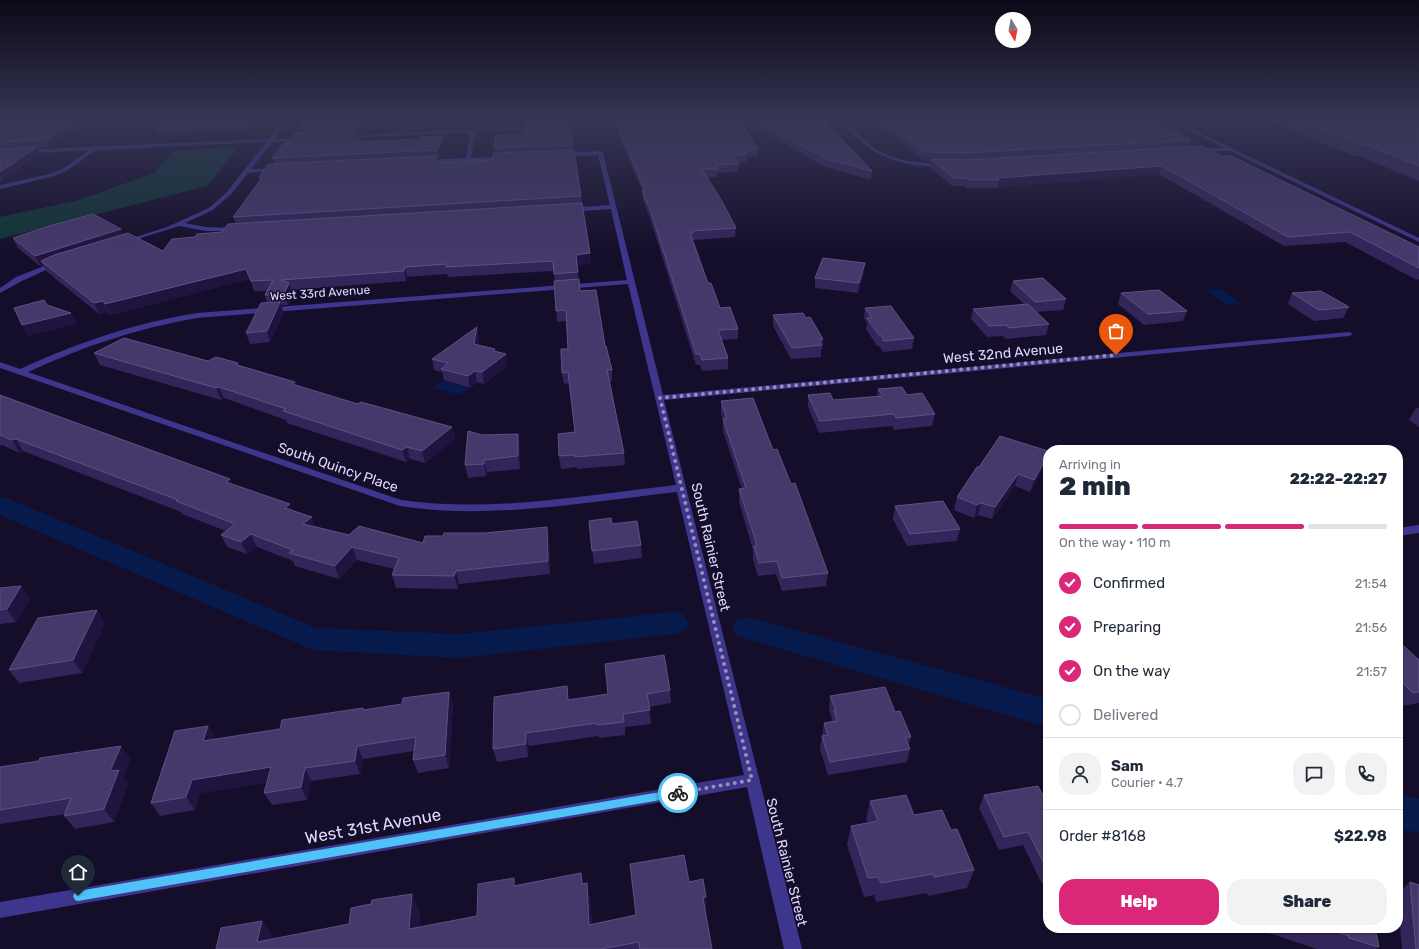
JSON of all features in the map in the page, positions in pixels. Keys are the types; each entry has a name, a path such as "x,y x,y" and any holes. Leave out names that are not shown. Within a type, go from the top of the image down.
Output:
{"street":[{"path":"0,187 52,175 66,169 75,162"},
{"path":"117,244 179,224 212,209 229,193 252,162"},
{"name":"South Rainier Street","path":"602,162 793,949"},
{"path":"907,162 952,165"},
{"path":"1259,162 1419,240"},
{"path":"245,172 285,169"},
{"path":"558,210 613,207"},
{"path":"179,224 206,229 241,230"},
{"path":"0,291 19,280 62,261"},
{"name":"West 33rd Avenue","path":"20,372 94,340 142,325 175,318 225,312 631,282"},
{"name":"West 32nd Avenue","path":"660,398 1349,334"},
{"name":"South Quincy Place","path":"0,365 377,496 426,508 502,508 681,488"},
{"path":"1403,531 1419,529"},
{"name":"West 31st Avenue","path":"0,910 752,780"}],"green space":[{"path":"163,162 226,162 207,186 0,239 0,217 79,200 154,173"}],"water":[{"path":"1220,289 1240,303 1226,304 1206,290"},
{"path":"443,381 469,388 460,395 434,388"}],"building":[{"path":"0,162 14,162 0,172"},
{"path":"304,162 576,162 581,196 233,217 262,178 259,178 268,164"},
{"path":"633,162 738,162 739,164 716,165 717,169 702,169 723,203 736,228 692,231 693,233 690,233 708,283 711,283 720,308 730,307 738,329 718,330 728,358 702,360 700,354 696,354 651,212 642,191 645,191"},
{"path":"839,162 864,162 872,171"},
{"path":"935,162 1244,162 1419,247 1419,268 1350,232 1288,237 1162,166 998,178 999,180 968,180 967,178 954,178"},
{"path":"1410,162 1419,162 1419,166"},
{"path":"582,203 590,253 576,255 578,272 554,274 553,261 446,267 446,264 405,267 404,271 281,280 289,283 284,294 265,295 273,280 251,281 246,269 105,304 103,301 94,303 41,261 54,255 128,233 163,251 172,239 195,237 197,234 222,232 228,224"},
{"path":"93,214 121,229 35,256 13,238 46,227"},
{"path":"823,258 865,263 859,283 815,278"},
{"path":"1043,278 1066,299 1035,302 1013,281"},
{"path":"579,279 580,291 596,290 605,346 612,370 607,370 624,453 575,457 575,455 559,456 558,434 575,432 568,372 562,373 561,349 568,349 566,310 556,311 554,281"},
{"path":"1159,290 1187,311 1148,314 1121,293"},
{"path":"1321,291 1349,307 1319,310 1292,293"},
{"path":"44,300 47,305 71,313 22,325 14,308"},
{"path":"280,302 267,331 246,333 261,303"},
{"path":"1028,304 1049,324 1009,328 1006,325 989,326 973,309"},
{"path":"891,306 914,338 884,341 867,318 872,318 865,308"},
{"path":"803,313 806,318 810,317 823,339 819,340 822,345 792,348 773,315"},
{"path":"477,327 474,344 495,349 494,351 506,354 482,372 475,371 468,376 441,369 448,363 432,359"},
{"path":"124,338 208,361 216,357 238,363 237,365 295,382 292,384 358,404 361,402 452,427 422,451 407,447 402,450 283,411 286,409 219,387 216,388 94,353"},
{"path":"902,387 907,395 922,393 935,414 896,418 894,414 820,421 808,395 830,393 833,400 883,396 878,389"},
{"path":"0,395 230,479 226,482 290,504 285,508 312,517 303,524 349,535 359,526 423,543 425,536 443,536 444,533 485,533 547,527 548,561 456,571 454,576 392,575 399,558 352,547 335,566 289,553 293,550 251,534 241,542 221,535 235,524 176,501 178,500 16,439 12,440 0,435"},
{"path":"753,398 773,450 777,449 791,484 795,483 828,573 782,578 777,561 759,563 754,546 757,545 739,489 746,488 723,419 727,419 721,401"},
{"path":"468,431 482,435 518,434 518,456 484,460 484,464 465,465"},
{"path":"1000,436 1043,449 1043,464 1034,480 1018,474 995,507 981,503 977,505 957,497 977,467 979,467"},
{"path":"943,501 960,529 910,534 895,506"},
{"path":"611,518 612,524 637,521 641,545 592,551 589,521"},
{"path":"21,586 7,609 0,610 0,588"},
{"path":"97,610 73,660 9,670 38,618"},
{"path":"1403,646 1419,660 1419,692 1413,693 1403,683"},
{"path":"664,655 670,690 647,694 650,710 623,714 624,722 597,725 597,723 526,733 526,744 493,749 494,697 567,686 568,700 608,694 605,664"},
{"path":"885,687 895,712 900,711 911,737 905,737 910,749 830,762 822,736 828,735 824,723 837,721 834,710 836,710 830,696"},
{"path":"449,692 445,755 413,760 416,737 357,746 355,761 305,768 301,787 264,793 271,767 192,780 186,797 151,803 175,731 208,726 203,741 280,729 282,720 402,704 403,698"},
{"path":"121,746 110,771 119,770 104,809 64,816 71,798 0,810 0,767 39,761 40,758"},
{"path":"1038,786 1043,796 1043,861 1028,832 1004,837 984,795"},
{"path":"906,795 914,815 942,810 951,830 957,829 974,870 934,877 933,874 881,883 878,877 868,878 851,826 878,821 870,801"},
{"path":"684,855 689,882 703,879 706,897 703,898 712,949 640,949 639,942 601,949 216,949 221,928 262,921 257,942 349,924 351,908 371,904 372,900 412,894 409,929 477,916 478,884 514,878 514,886 581,873 582,884 587,883 589,925 636,915 630,864"},
{"path":"1410,882 1419,885 1419,949 1416,949"},
{"path":"1340,933 1376,933 1379,947 1349,938 1349,936"}],"waterway":[{"path":"0,505 313,639 460,646 674,623"},
{"path":"747,628 1043,712"},
{"path":"1403,812 1419,816"}],"way so far":[{"path":"678,793 752,780 709,608 660,398 1116,355"}],"route":[{"path":"78,896 678,793"}]}
